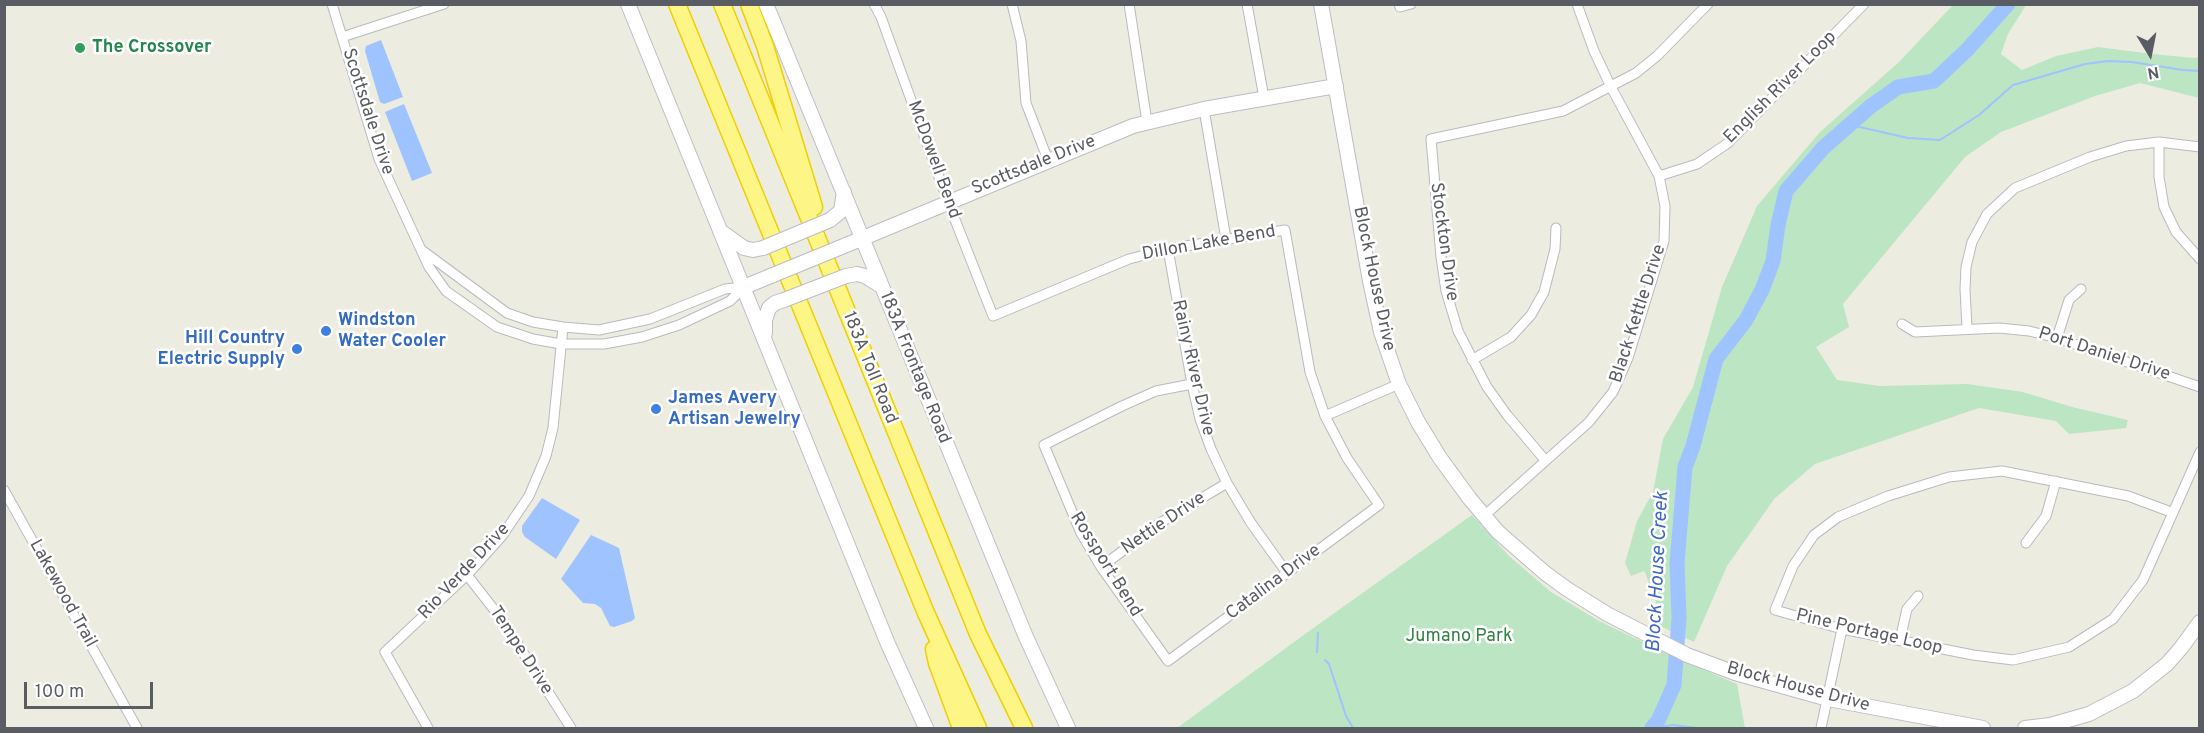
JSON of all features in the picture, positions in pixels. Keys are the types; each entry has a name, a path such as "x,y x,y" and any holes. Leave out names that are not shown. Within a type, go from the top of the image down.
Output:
{"highway":[{"path":"675,4 926,613 978,729"},
{"name":"183A Toll Road","path":"722,4 978,634 1024,729"},
{"path":"749,4 765,46 843,303"},
{"path":"926,613 937,663 961,729"}],"street":[{"name":"Scottsdale Drive","path":"332,4 380,159 429,267 446,291 497,327 533,339 561,344 604,344 642,337 678,325 730,301 744,287"},
{"path":"342,37 444,4"},
{"path":"628,4 888,644 926,729"},
{"name":"183A Frontage Road","path":"766,4 1026,637 1068,729"},
{"name":"McDowell Bend","path":"874,4 881,17 948,202 993,316"},
{"path":"1011,4 1021,41 1026,103 1048,160"},
{"path":"1129,4 1147,122"},
{"path":"1247,4 1264,98"},
{"name":"Block House Drive","path":"1321,4 1370,280 1382,332 1400,384 1418,422 1440,458 1498,532 1545,573 1607,614 1687,655 1745,676 1827,699 1983,729"},
{"path":"1399,4 1400,7 1411,4"},
{"name":"Black Kettle Drive","path":"1484,516 1595,415 1613,392 1628,358 1664,241 1665,206 1659,176 1611,87 1594,51 1577,4"},
{"path":"1611,87 1636,73 1657,56 1708,4"},
{"name":"English River Loop","path":"1659,176 1697,164 1728,143 1864,4"},
{"name":"Scottsdale Drive","path":"421,250 507,313 533,322 599,330 650,319 725,289 744,287 1119,131 1204,109 1336,86"},
{"name":"Stockton Drive","path":"1545,460 1507,415 1472,360 1458,331 1446,291 1441,256 1431,139 1563,111 1611,87"},
{"path":"1204,109 1226,239"},
{"path":"2159,142 2159,177 2164,207 2176,232 2199,259"},
{"path":"1967,328 1966,267 1972,242 1987,214 2015,188 2126,146 2159,142 2199,147"},
{"path":"721,231 744,248 753,250 763,248 830,220 841,211 844,192"},
{"path":"1472,360 1511,337 1531,315 1544,292 1555,249 1556,228"},
{"name":"Dillon Lake Bend","path":"993,316 1129,259 1168,249 1286,230 1310,372 1325,416 1347,458 1379,505"},
{"name":"Rainy River Drive","path":"1168,249 1200,419 1227,483 1251,523 1287,573"},
{"path":"766,341 766,314 774,303 857,274 881,286"},
{"path":"2057,338 2069,300 2081,289"},
{"name":"Port Daniel Drive","path":"1902,324 1915,332 1999,327 2029,331 2057,338 2199,387"},
{"name":"Rio Verde Drive","path":"428,729 385,652 467,575 502,536 524,504 546,456 553,428 563,327"},
{"name":"Rossport Bend","path":"1168,661 1101,567 1081,534 1044,446 1156,391 1192,384"},
{"path":"1325,416 1400,384"},
{"name":"Pine Portage Loop","path":"2171,512 2128,496 2002,471 1949,477 1888,496 1838,517 1814,536 1793,566 1775,610 1842,629 1974,656 2013,660 2069,647 2113,619 2143,580 2199,452"},
{"path":"2026,543 2046,516 2056,481"},
{"name":"Nettie Drive","path":"1101,567 1160,523 1227,483"},
{"name":"Lakewood Trail","path":"4,490 137,729"},
{"name":"Catalina Drive","path":"1168,661 1379,505"},
{"name":"Tempe Drive","path":"467,575 503,621 571,729"},
{"path":"1900,640 1907,609 1918,596"},
{"path":"2025,729 2050,725 2089,714 2133,691 2167,664 2199,622"},
{"path":"1821,729 1842,629"}],"green space":[{"path":"1953,5 2026,5 2008,34 2001,54 2022,70 2056,56 2098,47 2199,57 2199,98 2140,83 2095,96 2001,132 1965,157 1843,304 1849,327 1816,347 1837,380 1880,386 1967,384 2023,392 2072,407 2128,420 2126,428 2069,434 2056,421 1979,408 1815,464 1775,498 1727,566 1694,642 1656,624 1656,602 1644,571 1631,576 1625,563 1637,521 1653,492 1663,439 1693,387 1722,287 1757,206 1820,132 1899,62"},
{"name":"Jumano Park","path":"1472,515 1509,556 1551,592 1599,621 1737,684 1745,728 1177,728 1305,634"}],"water":[{"path":"381,40 403,97 384,104 380,102 365,51 366,46"},
{"path":"404,104 432,173 412,181 385,112"},
{"path":"542,498 580,520 556,559 525,537 522,532 522,526"},
{"path":"591,535 619,548 635,618 632,621 614,627 610,626 601,608 595,604 583,603 561,579"}],"waterway":[{"name":"Block House Creek","path":"1652,728 1658,721 1674,685 1679,618 1677,564 1685,467 1693,446 1716,359 1746,320 1762,290 1773,261 1786,191 1823,148 1871,106 1898,87 1934,81 1967,50 2008,4"},
{"path":"1851,125 1908,138 1940,140 1979,115 2013,85 2085,64 2108,61 2132,62 2200,71"},
{"path":"1317,652 1318,633"},
{"path":"1325,660 1329,664 1346,716 1353,728"},
{"path":"1655,728 1673,725 1697,728"}],"place":[{"name":"The Crossover","path":"80,48"},
{"name":"Windston Water Cooler","path":"326,331"},
{"name":"Hill Country Electric Supply","path":"297,349"},
{"name":"James Avery Artisan Jewelry","path":"656,409"}]}
